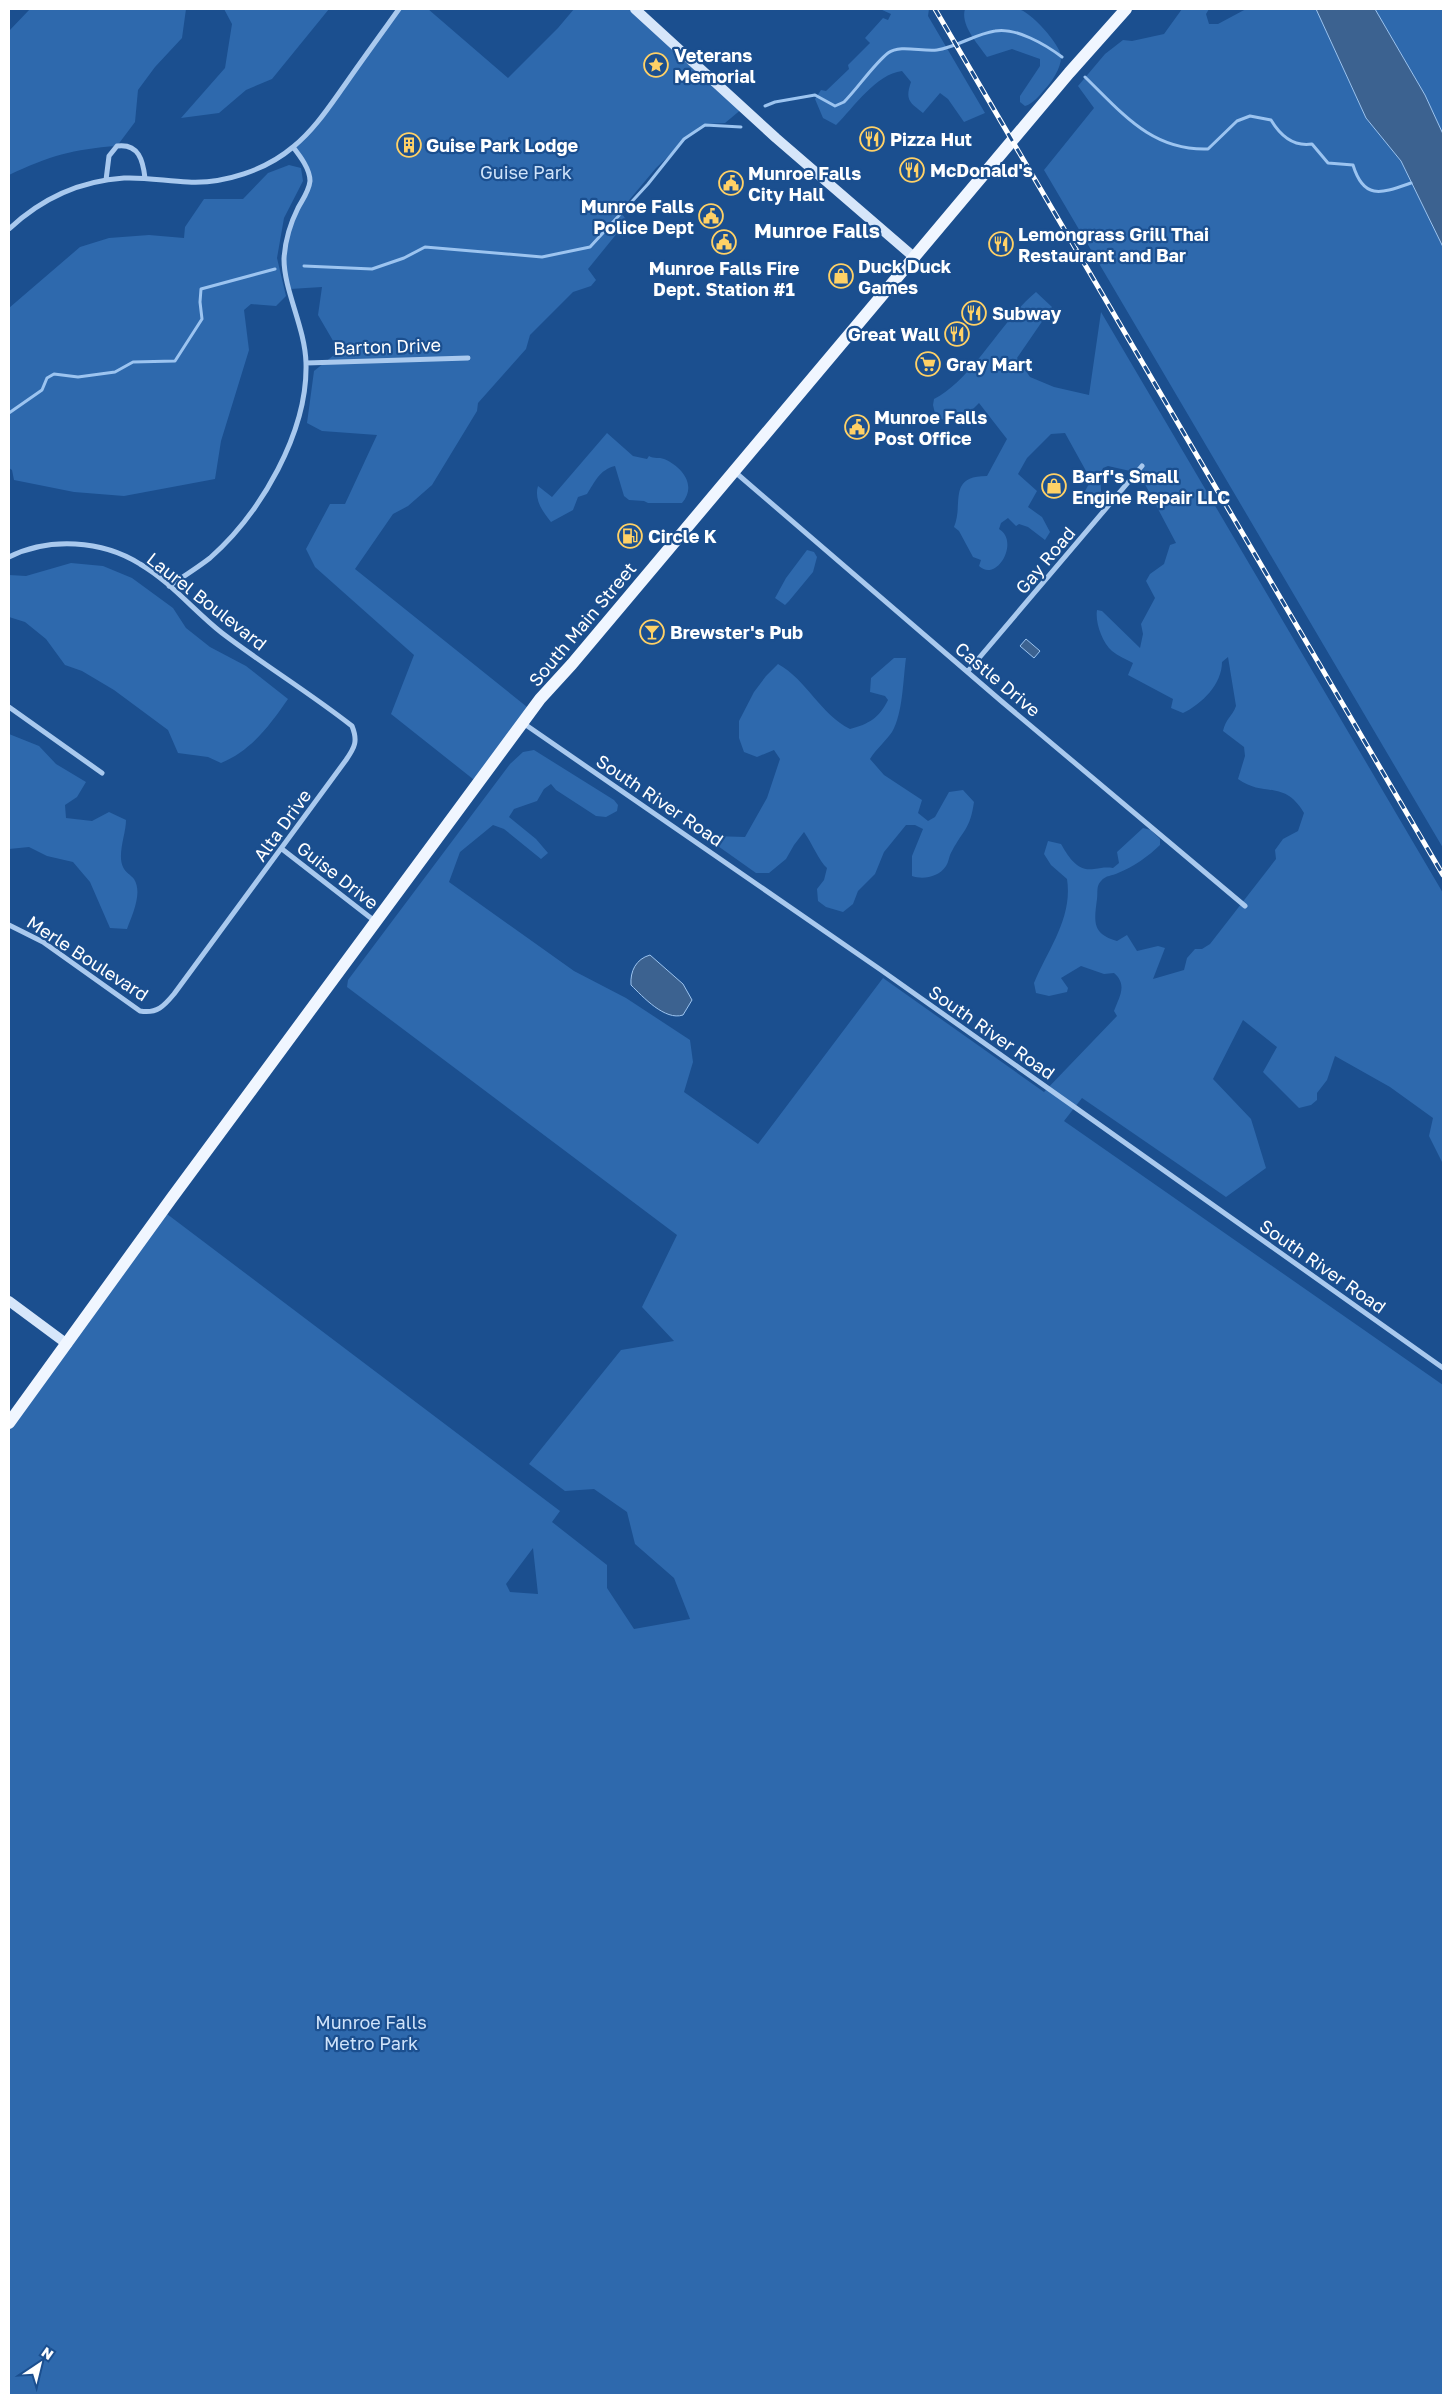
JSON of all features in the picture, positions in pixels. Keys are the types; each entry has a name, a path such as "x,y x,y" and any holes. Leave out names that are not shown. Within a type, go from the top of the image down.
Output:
{"main road":[{"name":"South Main Street","path":"9,1423 171,1199 540,699 735,472 1069,73 1126,9"}],"street":[{"path":"9,229 35,206 76,187 106,180 145,178 188,182 219,180 249,172 293,147 322,116 399,9"},
{"path":"634,9 776,138 915,258"},
{"path":"106,180 109,156 117,146 124,145 135,150 141,156 145,178"},
{"path":"169,586 208,559 226,542 274,477 292,440 297,424 306,363 301,328 287,278 284,258 289,230 307,194 310,180 305,165 293,147"},
{"name":"Barton Drive","path":"306,363 468,358"},
{"name":"Gay Road","path":"968,671 1142,466"},
{"name":"Castle Drive","path":"735,472 1244,906"},
{"name":"Laurel Boulevard","path":"9,557 46,546 67,544 94,546 120,554 142,564 221,632 321,703"},
{"name":"Alta Drive","path":"194,968 355,746 357,739 352,726 321,703"},
{"path":"9,707 102,774"},
{"name":"South River Road","path":"523,723 852,950 1443,1368"},
{"name":"Guise Drive","path":"282,848 376,923"},
{"name":"Merle Boulevard","path":"9,925 43,942 140,1011 156,1011 162,1007 194,968"},
{"path":"9,1301 67,1344"}],"green space":[{"path":"999,7 1018,9 1030,15 1056,44 1061,56 1058,69 1048,86 1031,103 1025,106 1020,102 1020,96 1040,66 1040,59 1012,49 987,57 967,28 964,15 965,9"},
{"path":"30,9 186,9 182,38 155,67 138,90 135,122 117,146 61,154 9,175 9,31"},
{"path":"224,9 329,9 272,79 246,90 219,113 181,118 225,68 232,24"},
{"name":"Guise Park","path":"399,9 428,9 508,78 558,28 574,9 632,9 743,108 725,123 705,124 699,127 656,168 620,211 627,221 588,269 596,280 591,286 573,292 530,335 526,349 478,403 477,411 432,485 408,506 393,514 355,569 532,711 478,783 391,714 414,655 315,567 306,549 330,504 345,504 377,435 322,431 307,423 314,371 339,351 318,315 322,287 290,289 285,268 289,230 307,194 309,175 293,147 314,126"},
{"path":"880,9 929,9 928,16 985,113 964,122 948,99 940,93 923,113 914,106 908,97 911,82 902,71 892,73 874,85 836,125 823,118 815,99 821,90 826,91 849,69 848,65 870,43 865,38 883,18 888,20 891,14"},
{"path":"1182,9 1209,9 1206,14 1209,24 1218,24 1246,9 1316,9 1366,118 1401,161 1443,247 1443,848 1044,170 1094,108 1078,86 1105,54 1123,40 1132,41 1164,34"},
{"path":"1375,9 1443,9 1443,134 1425,95"},
{"path":"289,165 301,168 303,181 284,218 277,258 286,296 276,306 251,304 244,310 249,350 221,441 215,479 124,496 74,492 14,480 12,470 9,468 9,308 80,247 109,238 149,235 184,238 185,227 204,199 243,199 268,173"},
{"name":"Munroe Falls Metro Park","path":"1036,292 1052,307 1017,358 1030,377 1054,387 1089,395 1101,312 1443,893 1443,1164 1429,1136 1433,1118 1390,1087 1335,1056 1327,1080 1317,1093 1317,1100 1311,1105 1299,1108 1263,1072 1277,1047 1243,1020 1213,1079 1251,1119 1266,1168 1226,1197 1082,1098 1064,1121 1443,1385 1443,2395 9,2395 9,1423 163,1211 560,1511 552,1522 607,1565 607,1588 634,1629 690,1619 674,1578 635,1544 627,1512 594,1489 565,1491 529,1464 621,1350 674,1341 642,1307 677,1235 347,987 348,980 510,764 523,752 534,750 614,800 618,805 617,811 606,817 596,816 556,790 551,784 544,789 537,801 514,809 509,817 536,839 548,853 541,859 504,829 493,825 460,852 449,882 574,971 626,998 690,1040 693,1062 684,1092 758,1144 883,978 1044,1092 1117,1016 1114,1011 1120,996 1121,982 1114,973 1104,974 1081,966 1061,978 1068,988 1067,992 1049,996 1036,993 1034,983 1063,920 1068,893 1067,879 1051,865 1044,854 1048,841 1061,844 1078,866 1088,869 1113,868 1119,863 1117,852 1143,828 1151,830 1160,839 1160,845 1146,857 1129,868 1103,879 1099,883 1095,914 1096,926 1103,935 1109,938 1117,941 1127,935 1137,951 1158,946 1165,948 1153,979 1184,970 1187,958 1195,949 1202,949 1210,944 1276,859 1275,850 1283,839 1298,831 1304,813 1289,796 1281,792 1247,785 1238,779 1245,756 1244,747 1223,731 1236,706 1228,657 1222,662 1219,678 1210,692 1204,699 1183,713 1171,708 1173,699 1128,675 1133,663 1112,651 1102,637 1098,626 1097,610 1102,611 1140,648 1143,634 1141,624 1155,598 1146,581 1150,574 1164,564 1170,545 1176,543 1139,473 1108,466 1103,468 1101,473 1100,505 1094,506 1085,497 1084,493 1091,480 1065,433 1051,434 1027,458 1018,474 1037,491 1028,507 1042,517 1050,532 1045,540 1028,527 1019,524 1016,526 1008,518 1001,523 999,529 1005,535 1007,542 1004,558 993,569 986,570 979,566 981,560 973,557 959,531 954,527 957,518 959,492 962,486 966,481 975,477 987,476 1007,439 979,403 965,416 950,420 936,418 933,405 934,399 961,378 1023,304","holes":["533,1548 538,1594 510,1592 506,1584"]},
{"path":"607,433 633,456 647,459 649,456 662,458 671,462 686,478 688,490 686,497 682,503 648,503 629,500 624,496 615,466 601,473 587,494 578,497 573,510 551,522 538,500 538,486 552,497"},
{"path":"807,550 814,552 817,557 813,572 785,605 775,598 786,578"},
{"path":"71,563 103,566 132,578 173,608 186,628 210,647 246,666 288,699 259,736 242,752 232,758 221,763 208,757 178,753 168,730 114,690 82,671 65,665 46,639 25,622 9,617 9,575 26,576"},
{"path":"894,658 906,658 902,696 896,725 870,759 884,775 922,800 918,813 928,821 935,817 949,792 963,790 974,802 968,824 943,870 931,877 921,878 912,876 912,856 923,829 915,825 906,825 884,852 875,874 858,891 853,904 843,912 826,907 818,901 817,889 824,880 827,868 804,832 786,859 769,873 756,873 708,839 713,836 745,837 767,798 780,759 774,750 757,757 744,752 739,738 739,721 754,692 778,664 797,679 830,715 850,729 863,725 873,719 885,706 888,700 885,696 870,692 871,678"},
{"path":"9,734 39,746 56,764 86,782 77,797 65,805 66,818 92,821 109,812 126,820 121,862 124,869 134,879 137,891 136,904 127,929 110,928 90,882 73,862 47,856 29,847 9,849"}],"shaded area":[{"path":"1316,9 1375,9 1425,95 1443,134 1443,247 1401,161 1366,118"},
{"path":"1026,639 1040,651 1034,658 1020,646"},
{"path":"650,955 683,984 692,1000 683,1015 669,1015 655,1007 631,985 635,966 641,959"}],"waterway":[{"path":"765,106 775,102 815,95 835,106 844,102 877,63 893,50 937,50 995,31 1003,30 1021,34 1048,47 1062,57"},
{"path":"1085,77 1126,117 1154,137 1170,144 1188,148 1208,149 1237,121 1250,116 1271,120 1283,135 1293,142 1312,144 1328,163 1353,165 1357,177 1369,189 1383,191 1411,183"},
{"path":"304,266 372,269 404,258 425,247 542,257 590,247 648,184 684,139 705,125 741,127"},
{"path":"9,413 42,390 47,378 54,374 78,377 115,372 133,362 175,361 202,319 201,289 275,269"}],"railway":[{"path":"935,9 1443,875"}],"place":[{"name":"Veterans Memorial","path":"656,65"},
{"name":"Pizza Hut","path":"872,139"},
{"name":"Guise Park Lodge","path":"409,145"},
{"name":"McDonald's","path":"912,170"},
{"name":"Munroe Falls City Hall","path":"731,183"},
{"name":"Munroe Falls Police Dept","path":"711,216"},
{"name":"Munroe Falls Fire Dept. Station #1","path":"724,242"},
{"name":"Lemongrass Grill Thai Restaurant and Bar","path":"1001,244"},
{"name":"Duck Duck Games","path":"841,276"},
{"name":"Subway","path":"974,313"},
{"name":"Great Wall","path":"957,334"},
{"name":"Gray Mart","path":"928,364"},
{"name":"Munroe Falls Post Office","path":"857,427"},
{"name":"Barf's Small Engine Repair LLC","path":"1054,486"},
{"name":"Circle K","path":"630,536"},
{"name":"Brewster's Pub","path":"652,632"}],"district":[{"name":"Munroe Falls","path":"817,230"}]}
